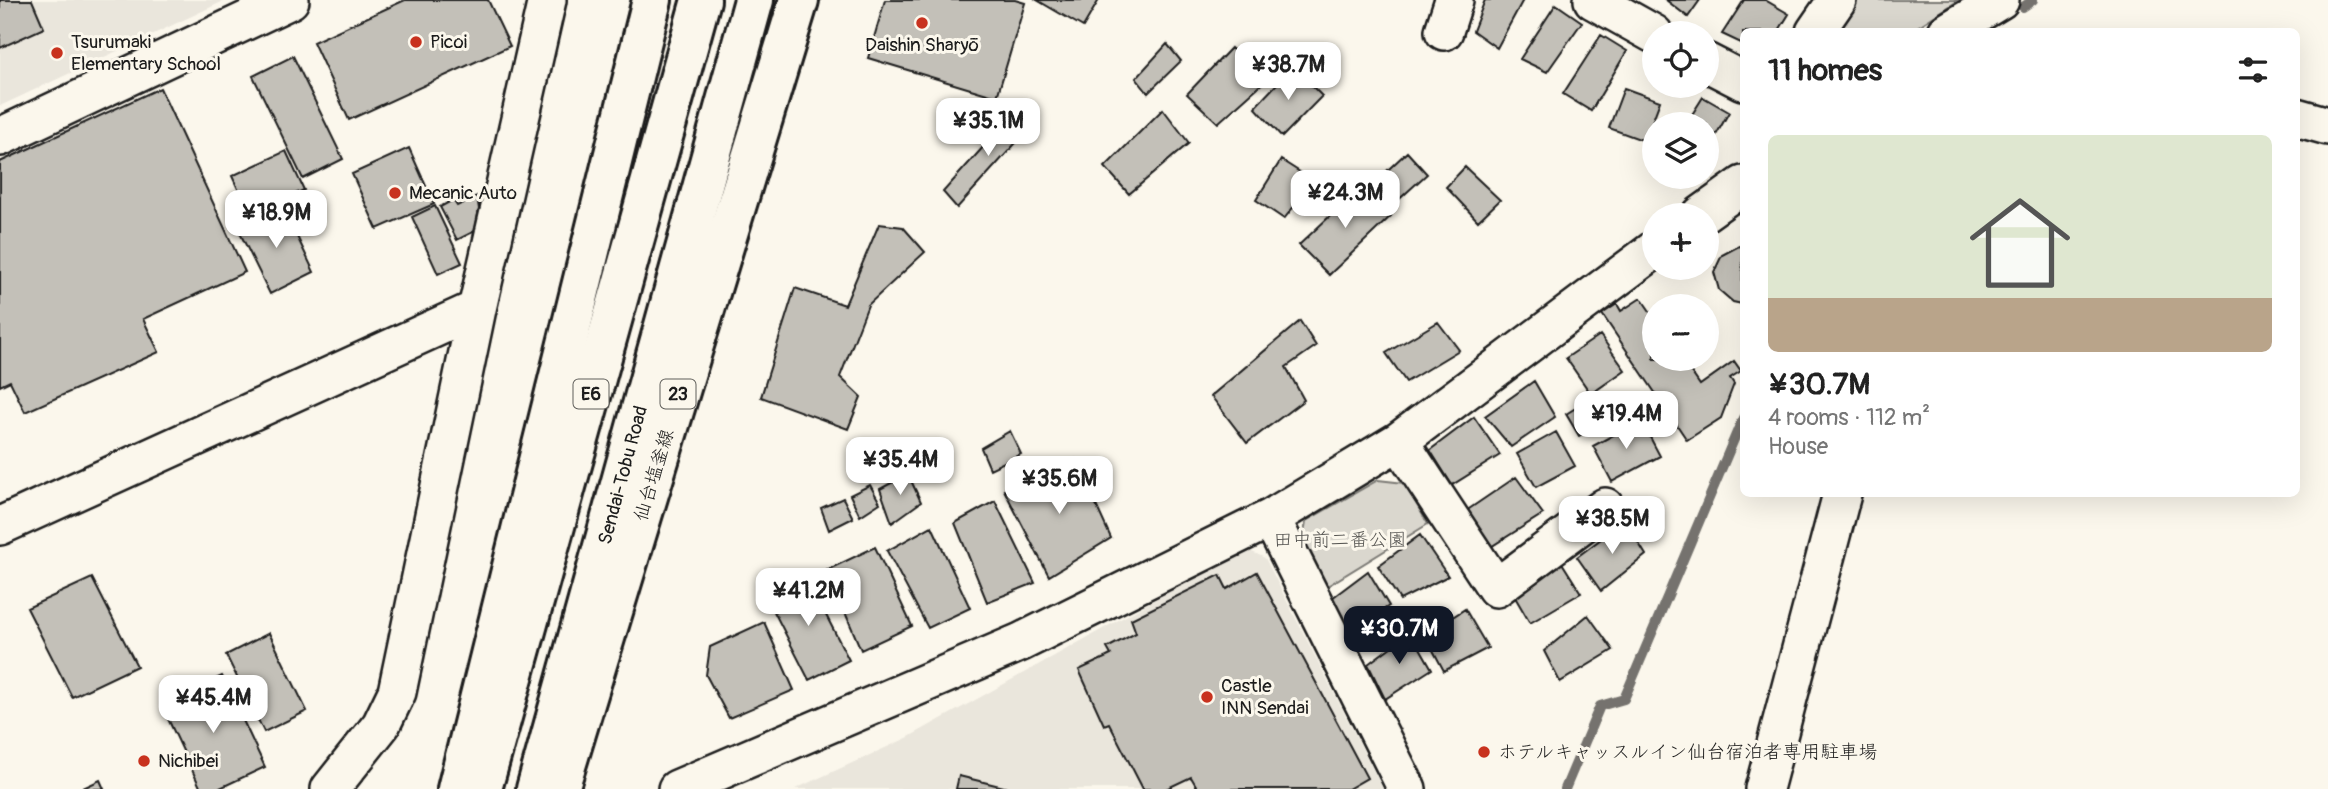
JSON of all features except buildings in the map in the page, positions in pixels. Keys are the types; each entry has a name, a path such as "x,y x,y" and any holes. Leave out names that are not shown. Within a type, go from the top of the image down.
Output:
{"main road":[{"path":"457,789 652,0"},
{"name":"E6","path":"482,789 701,0"},
{"name":"Sendai-Tobu Road","path":"536,789 754,0"},
{"name":"仙台塩釜線","path":"558,789 799,0"}],"street":[{"path":"0,136 290,0"},
{"path":"330,789 381,724 397,692 477,309 547,0"},
{"path":"1818,28 1837,0"},
{"path":"1964,28 2000,0"},
{"path":"1614,5 1642,25"},
{"path":"1719,69 1740,79"},
{"path":"2300,118 2328,126"},
{"path":"1718,203 1740,187"},
{"path":"677,789 1021,642 1271,518 1399,441 1642,259"},
{"path":"0,526 477,309"},
{"path":"1399,441 1496,588 1605,507"},
{"path":"1764,789 1841,497"},
{"path":"1271,518 1407,789"}],"shaded area":[{"name":"Tsurumaki Elementary School","path":"0,0 226,0 0,106"},
{"path":"1246,549 1265,558 1383,789 795,789 907,738"}],"green space":[{"path":"1845,0 1959,0 1916,28 1827,28"},
{"name":"田中前二番公園","path":"1378,480 1404,483 1428,524 1324,588 1302,546 1306,521"}],"waterway":[{"path":"2023,7 2033,0"},
{"path":"1565,789 1600,706 1624,699 1740,425"}],"place":[{"name":"Daishin Sharyō","path":"922,23"},
{"name":"Picoi","path":"416,42"},
{"name":"Tsurumaki Elementary School","path":"57,53"},
{"name":"Mecanic Auto","path":"395,193"},
{"name":"Castle INN Sendai","path":"1207,697"},
{"name":"ホテルキャッスルイン仙台宿泊者専用駐車場","path":"1484,752"},
{"name":"Nichibei","path":"144,761"}]}
